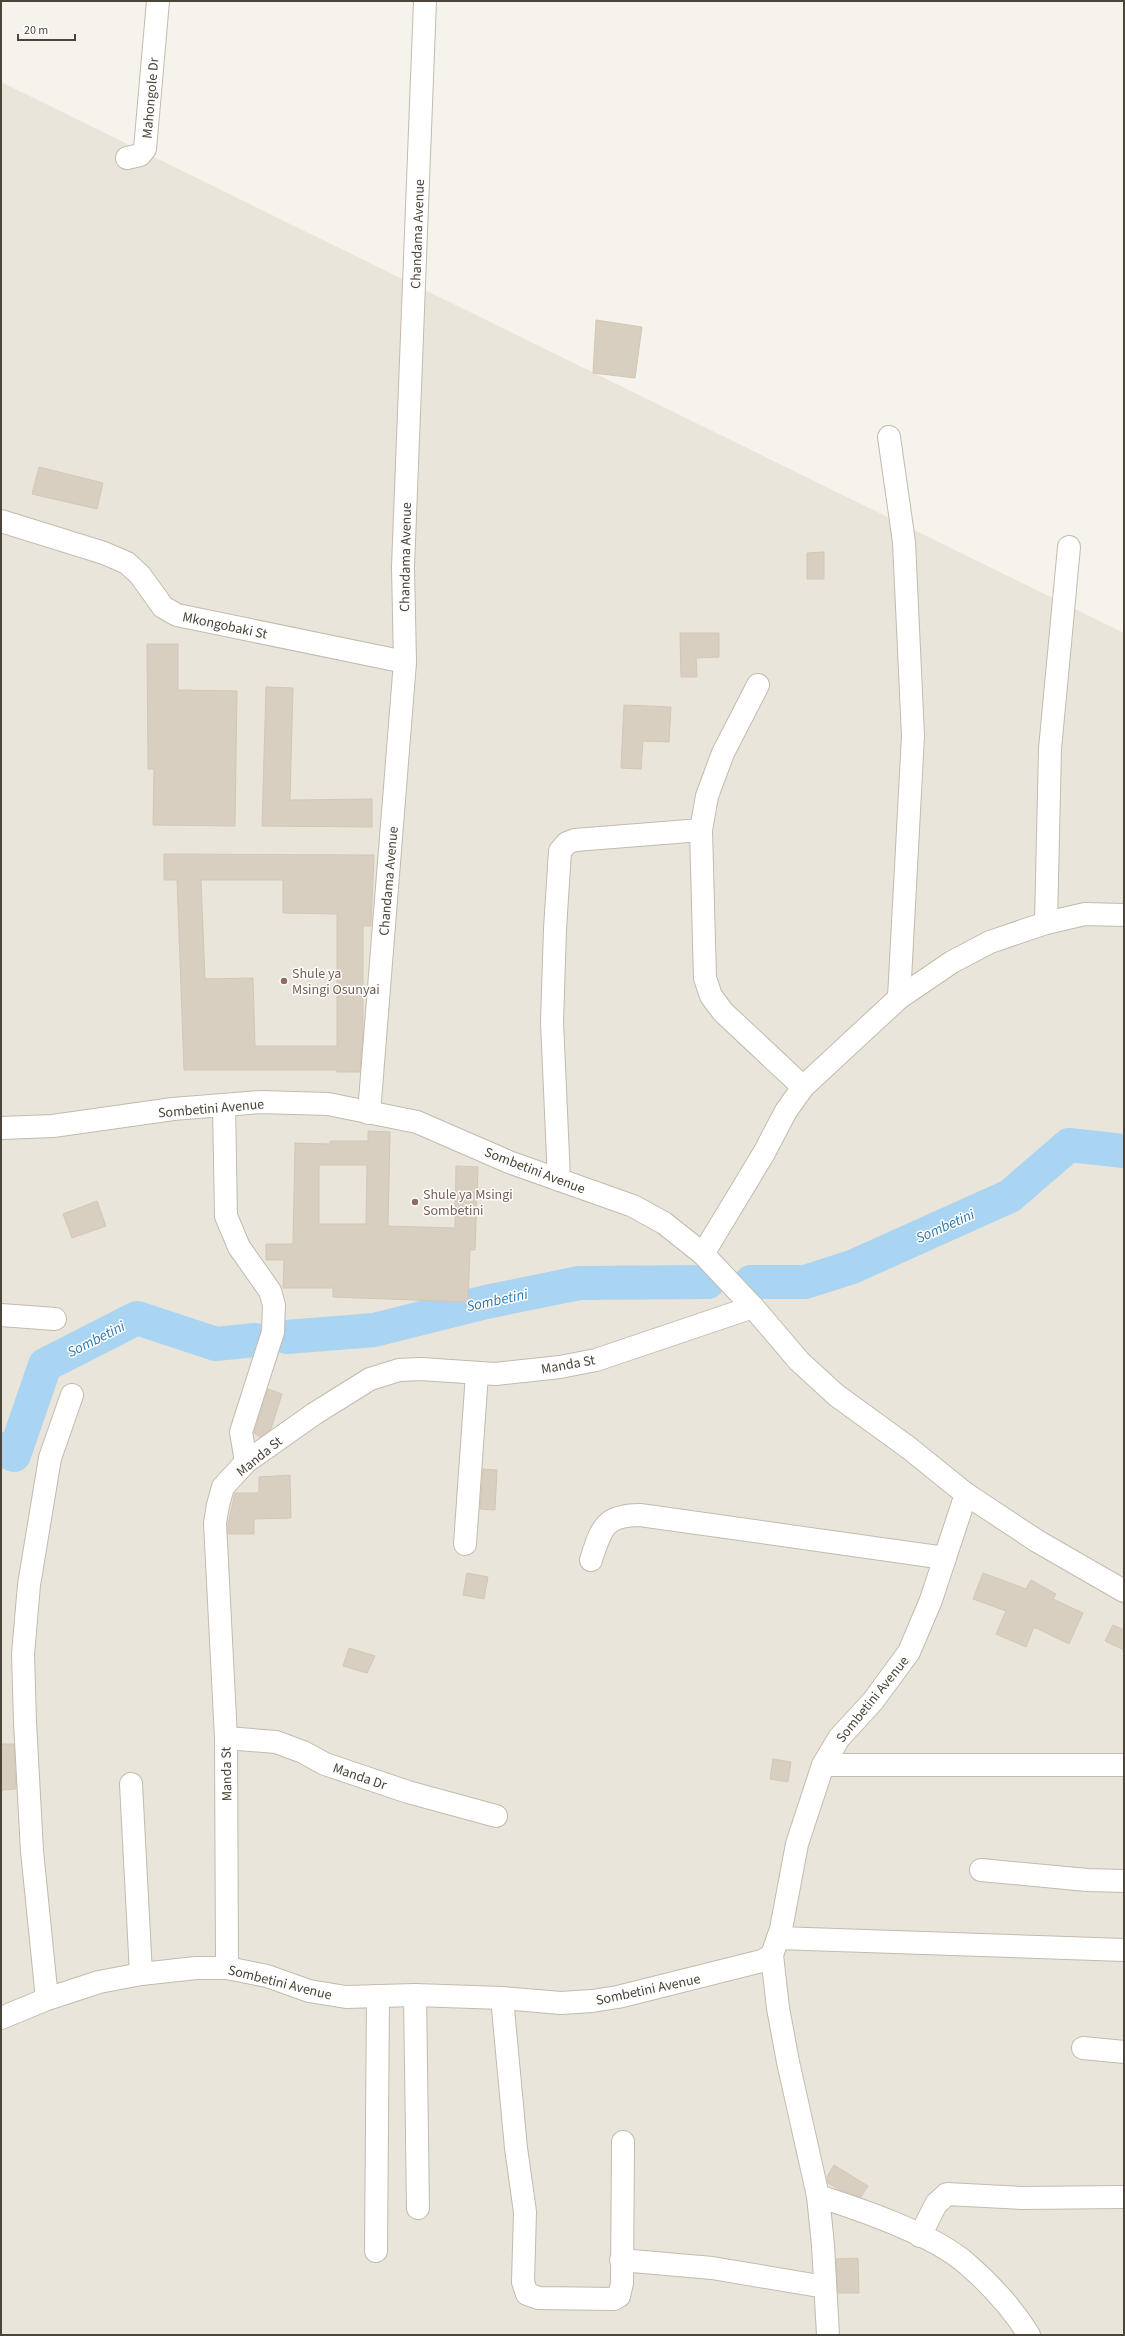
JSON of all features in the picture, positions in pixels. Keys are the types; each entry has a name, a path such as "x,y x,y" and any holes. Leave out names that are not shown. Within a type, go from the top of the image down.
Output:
{"street":[{"name":"Mahongole Dr","path":"127,158 140,155 145,149 158,1"},
{"name":"Chandama Avenue","path":"369,1113 405,662 403,567 425,1"},
{"path":"889,438 904,542 913,736 899,998"},
{"name":"Mkongobaki St","path":"1,521 104,553 127,563 140,575 163,607 177,615 405,662"},
{"path":"1046,923 1050,749 1069,547"},
{"path":"758,685 723,753 707,796 701,830 705,978 710,996 723,1012 803,1087"},
{"path":"559,1180 552,1022 555,929 560,851 567,843 575,840 701,830"},
{"path":"703,1254 764,1153 786,1111 803,1087 899,998 952,962 990,942 1046,923 1085,914 1124,915"},
{"name":"Sombetini Avenue","path":"1,1128 53,1126 172,1109 261,1102 328,1104 417,1122 509,1162 633,1206 664,1223 703,1254 753,1307 799,1361 836,1394 909,1448 966,1494 1037,1541 1124,1591"},
{"path":"224,1105 226,1216 239,1247 270,1292 274,1305 273,1332 241,1432 246,1462"},
{"name":"Manda St","path":"227,1968 226,1738 215,1523 223,1487 246,1462 314,1414 370,1379 399,1370 420,1369 477,1374 560,1367 596,1360 753,1307"},
{"path":"1,1315 55,1319"},
{"path":"465,1544 477,1374"},
{"path":"47,1999 32,1852 24,1722 23,1654 29,1585 50,1458 72,1395"},
{"name":"Sombetini Avenue","path":"1,2018 47,1999 99,1982 141,1974 196,1968 227,1968 266,1976 309,1991 346,1997 416,1995 502,1998 561,2003 611,1998 752,1965 775,1946 797,1844 824,1765 839,1738 873,1702 909,1652 931,1600 966,1494"},
{"path":"591,1560 600,1532 609,1522 622,1515 640,1515 945,1558"},
{"name":"Manda Dr","path":"226,1738 276,1742 303,1752 325,1764 408,1792 496,1816"},
{"path":"824,1765 1124,1765"},
{"path":"131,1784 141,1974"},
{"path":"981,1870 1087,1880 1124,1881"},
{"path":"828,2335 818,2196 788,2062 778,2008 775,1946 1124,1950"},
{"path":"416,1995 418,2208"},
{"path":"376,2251 378,1996"},
{"path":"502,1998 516,2148 525,2212 523,2289 526,2294 540,2298 614,2299 619,2296 621,2292 623,2142"},
{"path":"1084,2048 1124,2052"},
{"path":"920,2236 936,2204 947,2194 1021,2198 1124,2197"},
{"path":"818,2196 862,2210 920,2236 944,2248 967,2263 1002,2300 1030,2335"},
{"path":"621,2260 712,2268 825,2287"}],"shaded area":[{"name":"Sombetini","path":"1,82 1124,633 1124,2335 1,2335"}],"building":[{"path":"596,320 642,327 635,378 593,373"},
{"path":"39,467 103,483 97,509 32,494"},
{"path":"824,552 824,579 807,579 807,553"},
{"path":"680,633 719,633 719,657 696,658 697,677 681,677"},
{"path":"147,644 178,644 178,690 237,691 235,826 153,825 154,769 148,769"},
{"path":"266,687 293,688 290,800 372,799 372,827 262,826"},
{"path":"624,705 671,707 669,742 643,741 641,769 621,768"},
{"path":"164,854 374,855 371,926 363,926 363,1034 360,1072 337,1072 337,1070 184,1070 177,880 164,880","holes":["201,880 283,880 283,913 337,914 337,1046 255,1046 253,978 205,979"]},
{"path":"368,1131 390,1132 388,1226 455,1228 456,1166 478,1167 475,1250 470,1250 468,1302 333,1297 333,1288 283,1288 284,1260 266,1260 266,1244 293,1244 295,1143 330,1144 330,1141 368,1141","holes":["319,1165 367,1165 366,1224 319,1224"]},
{"path":"97,1201 106,1226 72,1238 63,1214"},
{"path":"268,1389 282,1394 271,1429 260,1437 254,1433"},
{"path":"483,1469 497,1470 495,1510 480,1509"},
{"path":"290,1475 291,1518 254,1519 254,1534 228,1534 228,1524 235,1493 259,1493 259,1477"},
{"path":"467,1573 488,1577 484,1599 463,1595"},
{"path":"983,1573 1026,1589 1031,1580 1056,1594 1053,1599 1083,1613 1069,1644 1034,1627 1026,1647 996,1634 1006,1611 973,1599"},
{"path":"1113,1625 1124,1630 1124,1650 1105,1641"},
{"path":"349,1648 375,1656 367,1673 343,1666"},
{"path":"1,1744 14,1744 16,1789 1,1790"},
{"path":"773,1759 791,1762 788,1782 770,1779"},
{"path":"834,2165 868,2186 861,2197 838,2189 828,2183 827,2177"},
{"path":"858,2258 859,2293 838,2293 836,2259"}],"waterway":[{"name":"Sombetini","path":"751,1282 805,1282 852,1267 1010,1196 1069,1145 1124,1151"},
{"name":"Sombetini","path":"287,1337 374,1330 486,1302 579,1283 708,1282"},
{"name":"Sombetini","path":"1,1449 14,1455 45,1365 137,1318 216,1344 255,1340"}],"place":[{"name":"Shule ya Msingi Osunyai","path":"284,981"},
{"name":"Shule ya Msingi Sombetini","path":"415,1202"}]}
